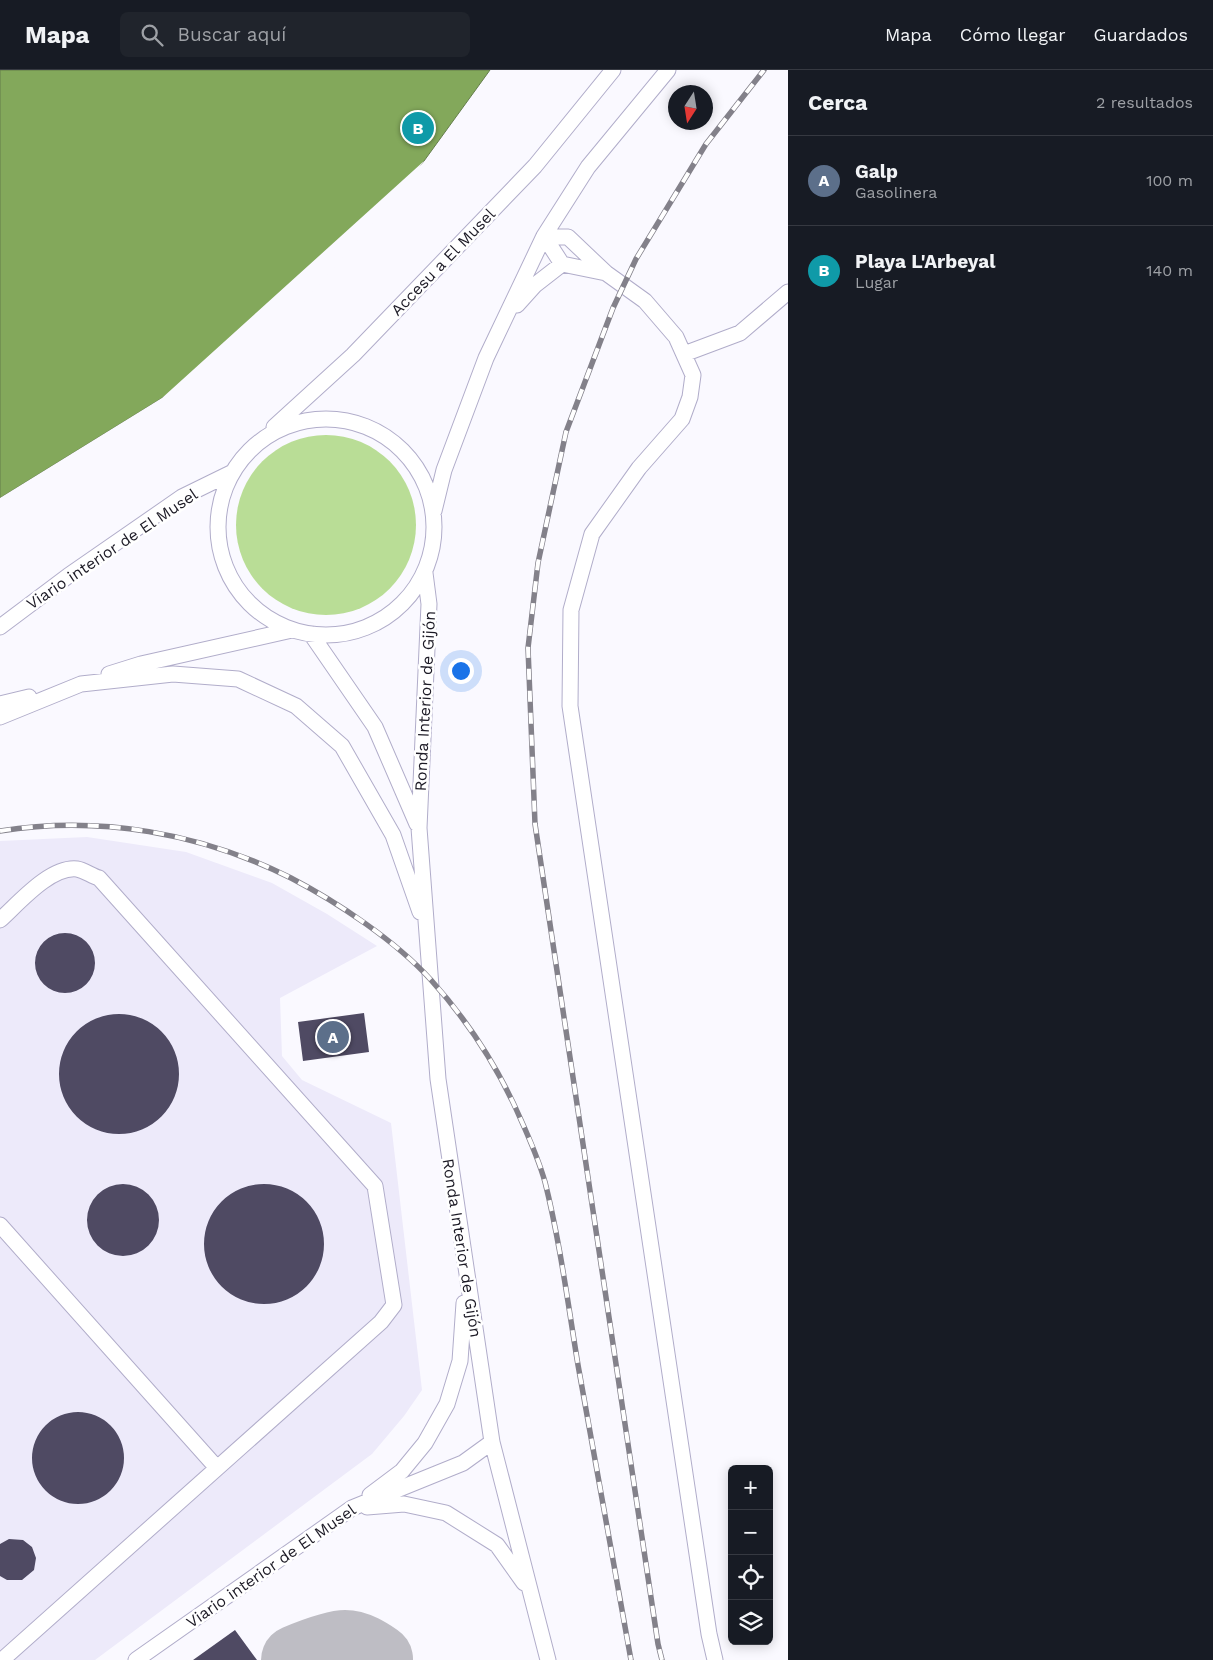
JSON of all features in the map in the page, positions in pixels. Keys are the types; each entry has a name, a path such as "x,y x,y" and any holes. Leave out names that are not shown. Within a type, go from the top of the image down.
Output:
{"lane":[{"name":"Accesu a El Musel","path":"613,70 528,173 353,355 258,441 231,473 219,508 219,546 234,584 259,612 292,630 311,634 352,632 385,618 406,601 425,574 433,550 434,512 444,470 486,358 544,236 588,167 668,70"},
{"path":"544,236 562,264 606,273"},
{"path":"544,236 568,237 606,273 646,301 676,337 693,375 690,397 682,419 639,468 592,534 571,610 570,706 704,1605 714,1660"},
{"path":"504,320 535,285 562,264"},
{"path":"684,354 740,333 788,292"},
{"name":"Accesu a El Musel","path":"258,441 292,424 320,419 329,418 369,427 401,447 423,477 434,512"},
{"name":"Viario interior de El Musel","path":"0,628 19,612 182,497 231,473"},
{"name":"Ronda Interior de Gijón","path":"425,574 429,604 419,828 438,1078 492,1442 548,1660"},
{"name":"Viario interior de El Musel","path":"0,620 19,612"},
{"path":"0,717 81,684 140,664 292,630"},
{"name":"Ronda Interior de Gijón","path":"311,634 375,727 419,828"},
{"path":"0,704 81,684 174,674 238,679 296,706 342,746 393,835 427,932"},
{"path":"0,920 40,884 58,872 77,869 98,878 375,1186 394,1305 382,1322 2,1660"},
{"path":"0,1225 217,1468"},
{"path":"352,1508 402,1471 425,1443 447,1404 460,1361 466,1273"},
{"name":"Viario interior de El Musel","path":"136,1660 352,1508 463,1463 492,1442"},
{"path":"352,1508 404,1504 446,1513 498,1545 530,1590"}],"shaded area":[{"path":"0,70 490,70 424,161 300,303 162,398 0,498"},
{"path":"317,435 335,435 369,445 390,461 406,482 414,507 416,525 414,543 406,568 390,589 369,605 361,608 335,615 317,615 283,605 256,582 246,568 240,551 236,534 236,516 246,482 269,455 283,445 300,439"},
{"path":"87,837 186,852 272,883 327,914 377,946 280,998 282,1056 302,1080 391,1123 422,1390 404,1416 372,1454 95,1660 0,1660 0,841"}],"pier":[{"path":"424,161 406,186 301,305 164,400 0,501 0,498 162,398"}],"building":[{"path":"65,933 81,938 86,942 90,947 95,963 90,979 86,984 81,988 65,993 49,988 44,984 40,979 35,963 40,947 44,942 49,938"},
{"path":"364,1013 369,1052 303,1061 298,1022"},
{"path":"119,1014 142,1018 162,1031 175,1051 179,1074 175,1097 162,1117 142,1130 119,1134 96,1130 76,1117 63,1097 59,1074 63,1051 76,1031 96,1018"},
{"path":"130,1184 149,1194 157,1206 159,1220 157,1234 149,1246 137,1254 116,1256 97,1246 89,1234 87,1213 97,1194 109,1186"},
{"path":"264,1184 287,1188 307,1201 320,1221 324,1244 320,1267 307,1287 287,1300 264,1304 241,1300 221,1287 208,1267 204,1244 208,1221 221,1201 241,1188"},
{"path":"78,1412 96,1415 111,1425 121,1440 124,1458 121,1476 111,1491 96,1501 78,1504 60,1501 45,1491 35,1476 32,1458 35,1440 45,1425 60,1415"},
{"path":"9,1539 23,1540 32,1547 36,1558 34,1570 22,1580 7,1580 0,1576 0,1544"},
{"path":"235,1630 257,1660 193,1660"}],"taxiway":[{"path":"296,1660 340,1645 358,1648 378,1659"}],"railway":[{"path":"662,1660 658,1644 535,824 528,648 538,563 566,432 613,308 636,259 706,144 764,70"},
{"path":"0,831 75,825 112,827 185,839 257,862 291,878 365,923 417,965 458,1012 482,1046 503,1082 531,1143 545,1182 559,1250 631,1660"}],"place":[{"name":"Playa L'Arbeyal","path":"418,128"},
{"name":"Galp","path":"333,1037"}]}
